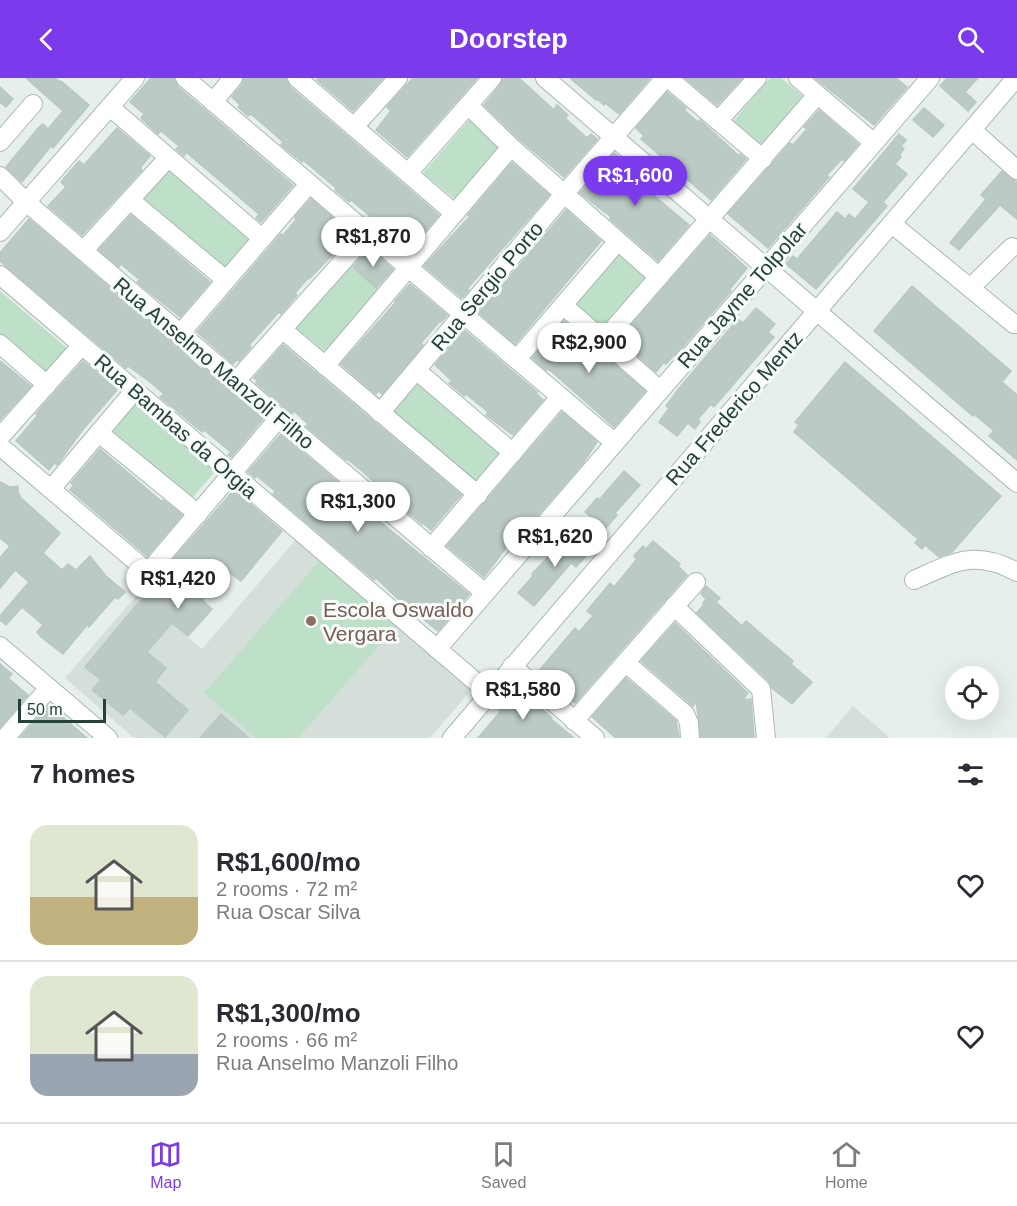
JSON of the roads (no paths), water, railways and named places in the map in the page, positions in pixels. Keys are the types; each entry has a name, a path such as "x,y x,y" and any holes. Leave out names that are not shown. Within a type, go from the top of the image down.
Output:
{"street":[{"path":"0,232 135,78"},
{"path":"185,78 615,443"},
{"path":"213,102 233,78"},
{"path":"354,127 398,78"},
{"path":"408,173 492,78"},
{"path":"545,78 1017,483"},
{"path":"667,78 762,159"},
{"name":"Rua Sergio Porto","path":"380,412 565,193 667,78"},
{"path":"718,121 757,78"},
{"path":"798,78 873,142"},
{"name":"Rua Frederico Mentz","path":"456,736 512,666 1016,78"},
{"path":"302,80 454,213"},
{"name":"Rua Jayme Tolpolar","path":"437,649 766,268 873,142 919,82"},
{"path":"603,341 817,95"},
{"path":"0,142 33,104"},
{"path":"468,105 511,147 659,277"},
{"path":"110,106 262,238"},
{"path":"972,130 1017,170"},
{"path":"325,366 511,147"},
{"path":"83,251 168,158"},
{"name":"Rua Anselmo Manzoli Filho","path":"0,176 26,202 485,593"},
{"path":"180,334 309,184"},
{"path":"130,200 226,280"},
{"path":"892,224 1014,324 1017,324"},
{"path":"236,381 368,233"},
{"path":"517,359 618,241"},
{"path":"970,288 1012,246"},
{"name":"Rua Bambas da Orgia","path":"0,275 490,693"},
{"path":"564,306 660,390"},
{"path":"282,329 478,495"},
{"path":"0,344 47,385"},
{"path":"0,437 82,345"},
{"path":"416,370 513,453"},
{"path":"51,489 135,390"},
{"path":"431,548 561,397"},
{"path":"0,446 148,572 279,418"},
{"path":"99,432 198,514"},
{"path":"914,580 961,561 980,558 1000,562 1017,572"},
{"path":"574,721 696,582"},
{"path":"674,606 761,689 766,738"},
{"path":"0,646 102,736"},
{"path":"626,663 685,714 689,723 690,738"},
{"path":"512,666 595,738"},
{"path":"5,738 49,688"}],"place":[{"name":"Escola Oswaldo Vergara","path":"311,621"}]}
